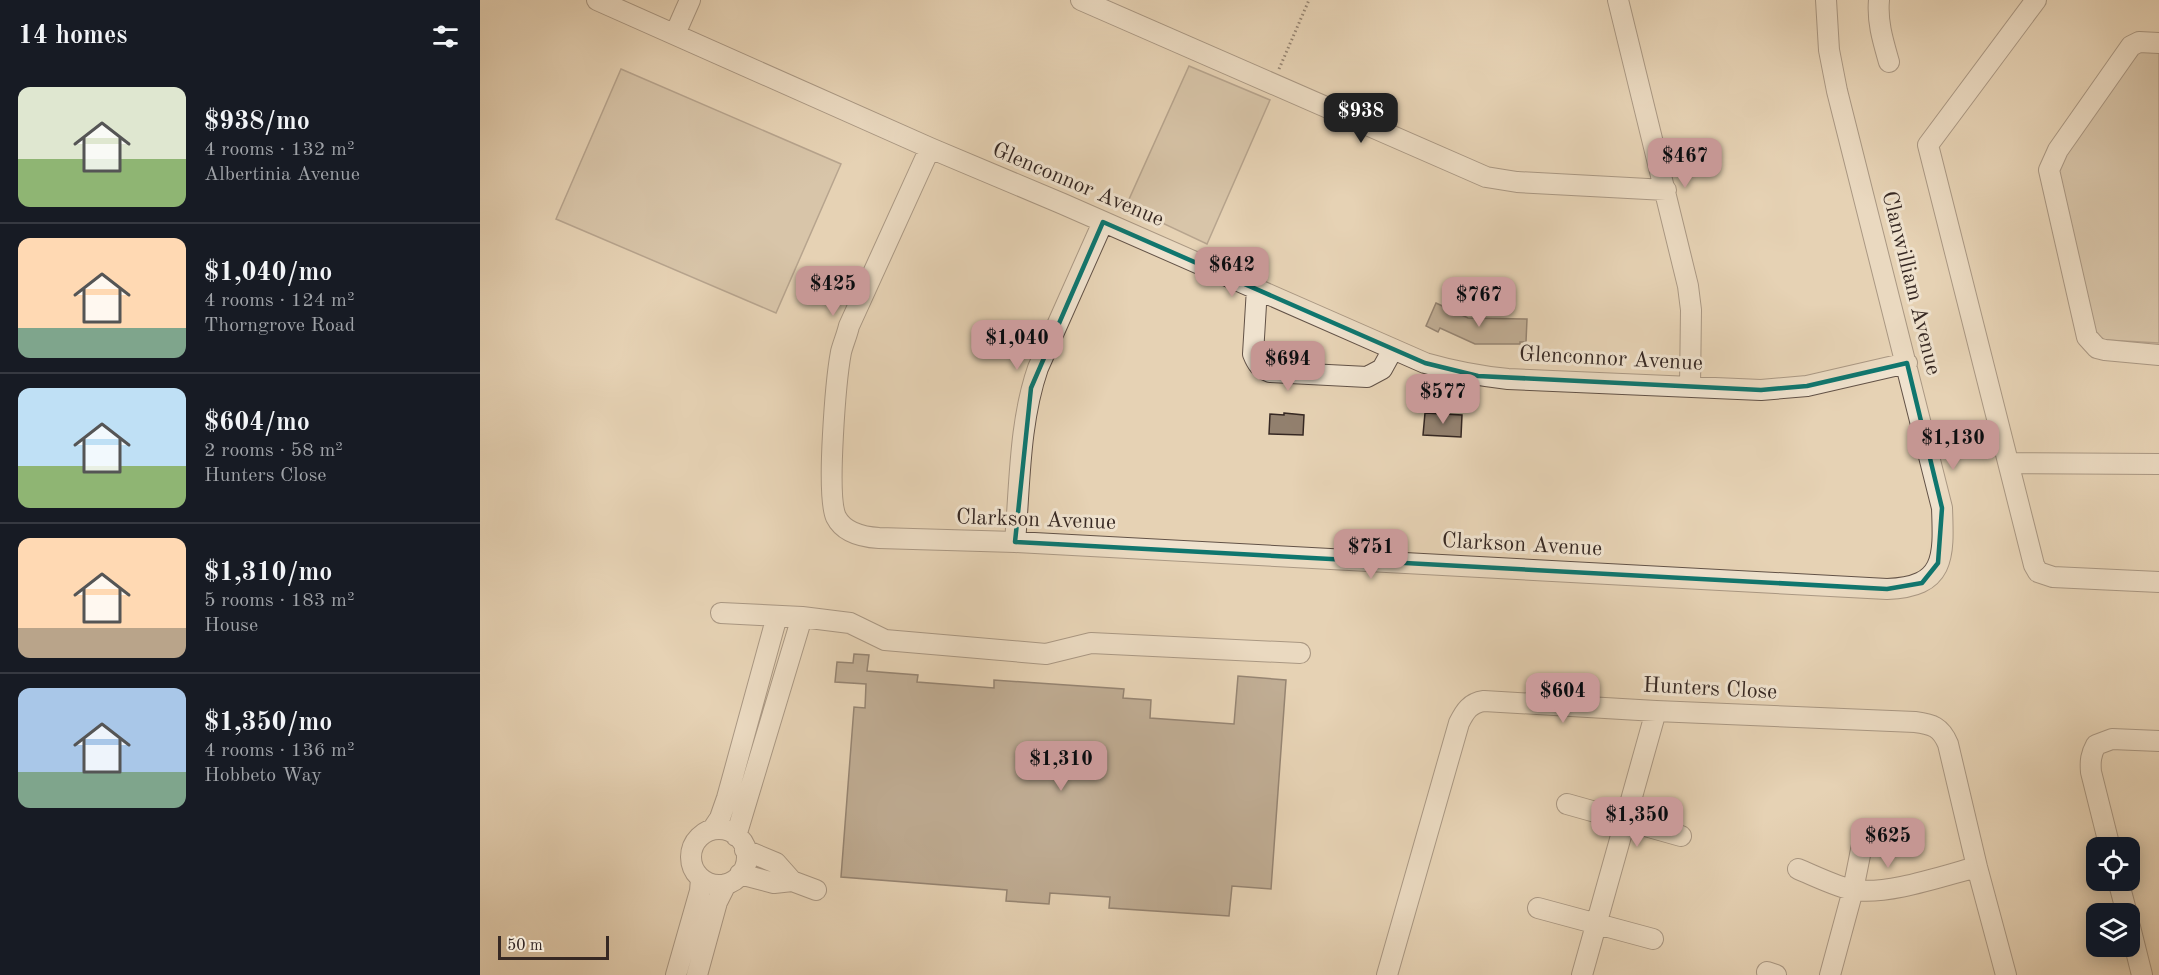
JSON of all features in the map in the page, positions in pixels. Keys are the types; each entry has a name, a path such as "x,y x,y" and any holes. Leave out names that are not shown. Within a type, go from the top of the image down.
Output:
{"street":[{"name":"Glenconnor Avenue","path":"597,0 930,148 1257,288 1425,363 1451,371 1479,376 1761,390 1807,386 1907,363"},
{"path":"675,34 690,0"},
{"path":"1081,0 1486,177 1517,182 1666,190"},
{"path":"1618,0 1666,190 1690,298 1690,386"},
{"name":"Clanwilliam Avenue","path":"1826,0 1829,50 1837,91 1942,508 1941,549 1932,576"},
{"path":"1879,0 1878,17 1889,62"},
{"path":"2036,0 1928,145 2034,565 2038,572 2053,578 2159,582"},
{"path":"2159,43 2139,42 2131,46 2058,150 2049,170 2087,337 2091,344 2105,350 2159,355"},
{"name":"Clarkson Avenue","path":"930,148 849,326 841,352 832,466 833,507 841,525 851,532 863,537 1015,542 1887,589 1922,584 1932,576"},
{"path":"1015,542 1026,411 1031,388 1103,222"},
{"path":"1257,288 1253,354 1257,364 1270,372 1367,377 1382,369 1393,349"},
{"path":"2009,463 2159,464"},
{"path":"721,613 802,617 850,623 885,640 1046,654 1091,643 1300,652"},
{"path":"777,616 727,798 720,818 712,830 697,839 691,855 691,864 701,879 717,885 733,879 774,883 792,881 816,890"},
{"path":"696,975 717,902 733,879 745,867 741,843 802,617"},
{"name":"Hunters Close","path":"1388,975 1459,723 1469,707 1475,702 1484,701 1915,722 1930,724 1938,728 1948,744 1977,867 2006,975"},
{"path":"1581,975 1656,711"},
{"path":"2107,837 2091,772 2090,760 2096,745 2112,739 2159,741"},
{"path":"1567,804 1681,836"},
{"path":"712,830 729,831 741,843 776,862 792,881"},
{"path":"1830,975 1853,890 1864,835"},
{"path":"1798,869 1853,890 1881,889 1977,867"},
{"path":"676,975 700,891 701,879"},
{"path":"1538,908 1653,939"},
{"path":"2138,957 2142,975"}],"path":[{"path":"1272,85 1309,0"}],"highlighted area":[{"path":"1103,222 1425,363 1478,376 1761,390 1807,386 1907,363 1942,508 1938,563 1922,583 1887,589 1015,542 1031,388"}],"shaded area":[{"path":"2140,51 2159,51 2159,343 2106,340 2099,337 2094,330 2059,171 2067,149"},
{"path":"1189,66 1270,100 1207,244 1126,206"},
{"path":"621,69 841,164 776,313 556,219"}],"building":[{"path":"1436,303 1468,318 1527,319 1526,342 1475,344 1440,328 1438,332 1426,326"},
{"path":"1284,413 1304,415 1303,435 1269,434 1270,414 1284,415"},
{"path":"1425,413 1462,415 1461,437 1423,435"},
{"path":"854,654 869,655 867,671 918,675 917,682 994,688 994,680 1124,689 1123,698 1151,700 1150,718 1234,724 1238,676 1286,680 1271,889 1232,886 1229,916 1109,908 1110,897 1050,893 1049,904 1006,901 1007,890 841,877 854,707 865,708 866,684 835,682 837,662 853,663"}]}
